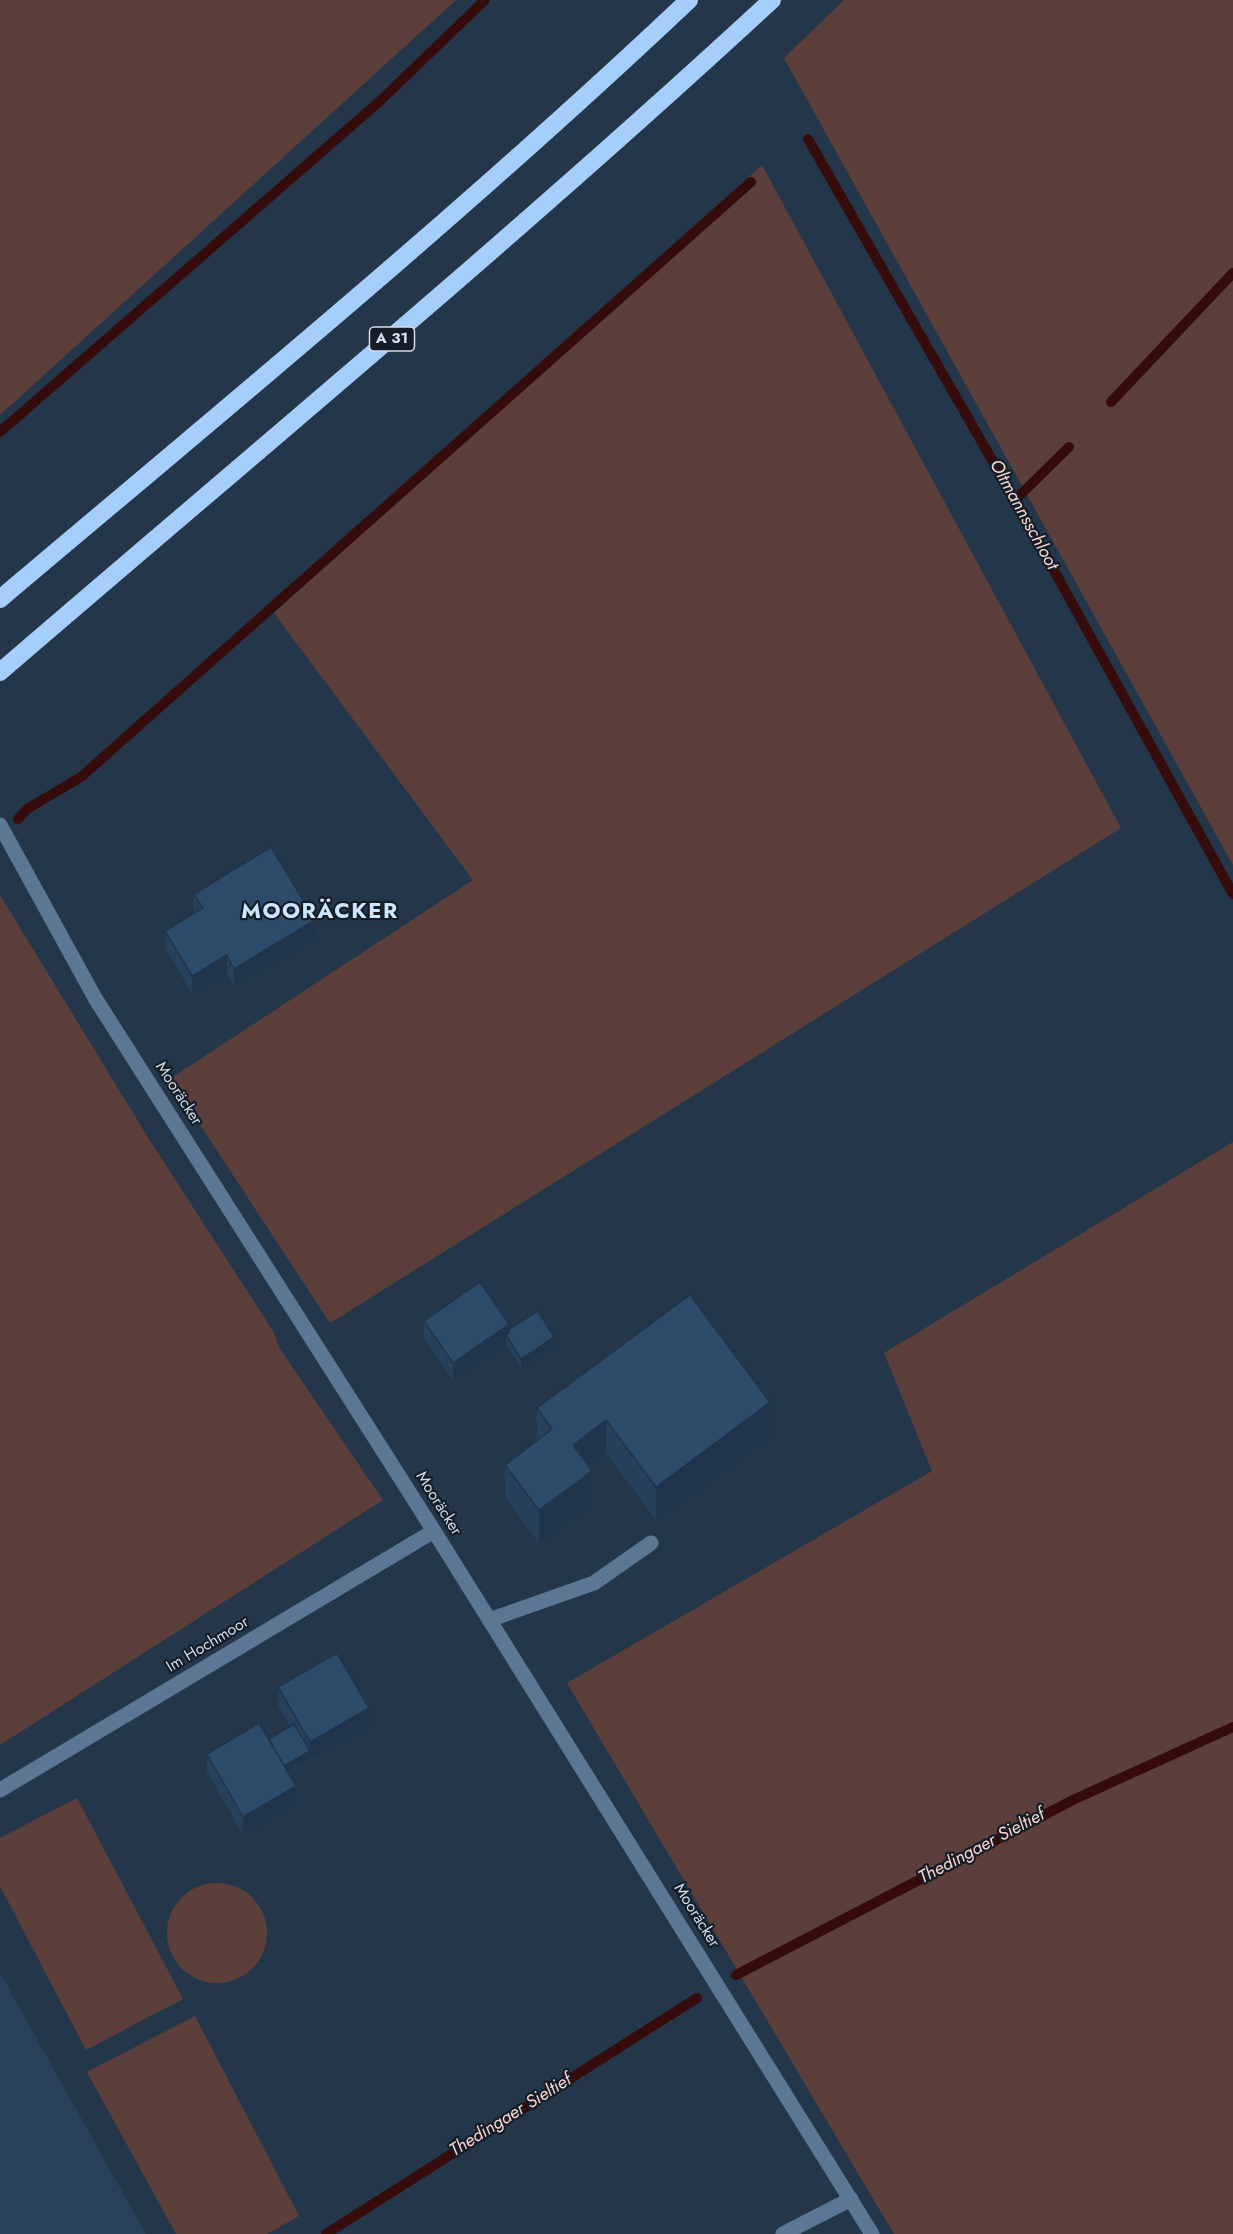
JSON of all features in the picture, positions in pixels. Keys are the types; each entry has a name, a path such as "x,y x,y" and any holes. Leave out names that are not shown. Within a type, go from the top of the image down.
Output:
{"highway":[{"path":"0,599 340,312 607,77 689,0"},
{"name":"A 31","path":"2,670 364,364 635,126 772,0"}],"street":[{"name":"Mooräcker","path":"0,825 95,998 434,1531 872,2234"},
{"name":"Im Hochmoor","path":"0,1790 434,1531"},
{"path":"489,1620 594,1583 651,1543"},
{"path":"783,2234 851,2199"}],"shaded area":[{"path":"0,0 456,0 0,415"},
{"path":"844,0 1233,0 1233,865 784,58"},
{"path":"762,165 1121,828 330,1323 170,1079 473,880 274,613"},
{"path":"0,895 147,1136 273,1331 280,1349 383,1500 0,1745"},
{"path":"1233,1142 1233,2234 894,2234 567,1683 932,1471 884,1353"},
{"path":"77,1798 183,1999 86,2050 0,1886 0,1838"},
{"path":"217,1883 236,1887 252,1898 263,1914 267,1933 263,1952 252,1968 236,1979 217,1983 198,1979 182,1968 171,1952 167,1933 171,1914 182,1898 198,1887"},
{"path":"0,1973 146,2234 0,2234"},
{"path":"195,2016 299,2216 267,2234 176,2234 87,2072"}],"building":[{"path":"271,847 315,920 234,969 227,955 192,976 165,931 203,908 194,894"},
{"path":"480,1282 509,1324 453,1363 424,1321"},
{"path":"690,1295 770,1402 656,1487 606,1420 573,1445 592,1471 539,1510 505,1465 552,1429 537,1408"},
{"path":"538,1311 554,1337 521,1359 506,1335 509,1329"},
{"path":"337,1653 369,1708 310,1742 278,1687"},
{"path":"259,1723 296,1786 243,1817 207,1754"},
{"path":"294,1724 310,1751 284,1766 269,1739"}],"waterway":[{"path":"0,432 380,101 485,0"},
{"name":"Oltmannsschloot","path":"808,139 1015,500 1233,894"},
{"path":"18,819 27,809 81,777 751,182"},
{"path":"1111,402 1233,273"},
{"path":"1015,500 1069,447"},
{"name":"Thedingaer Sieltief","path":"736,1975 1075,1799 1233,1727"},
{"name":"Thedingaer Sieltief","path":"326,2234 697,1998"}],"district":[{"name":"MOORÄCKER","path":"320,913"}]}
